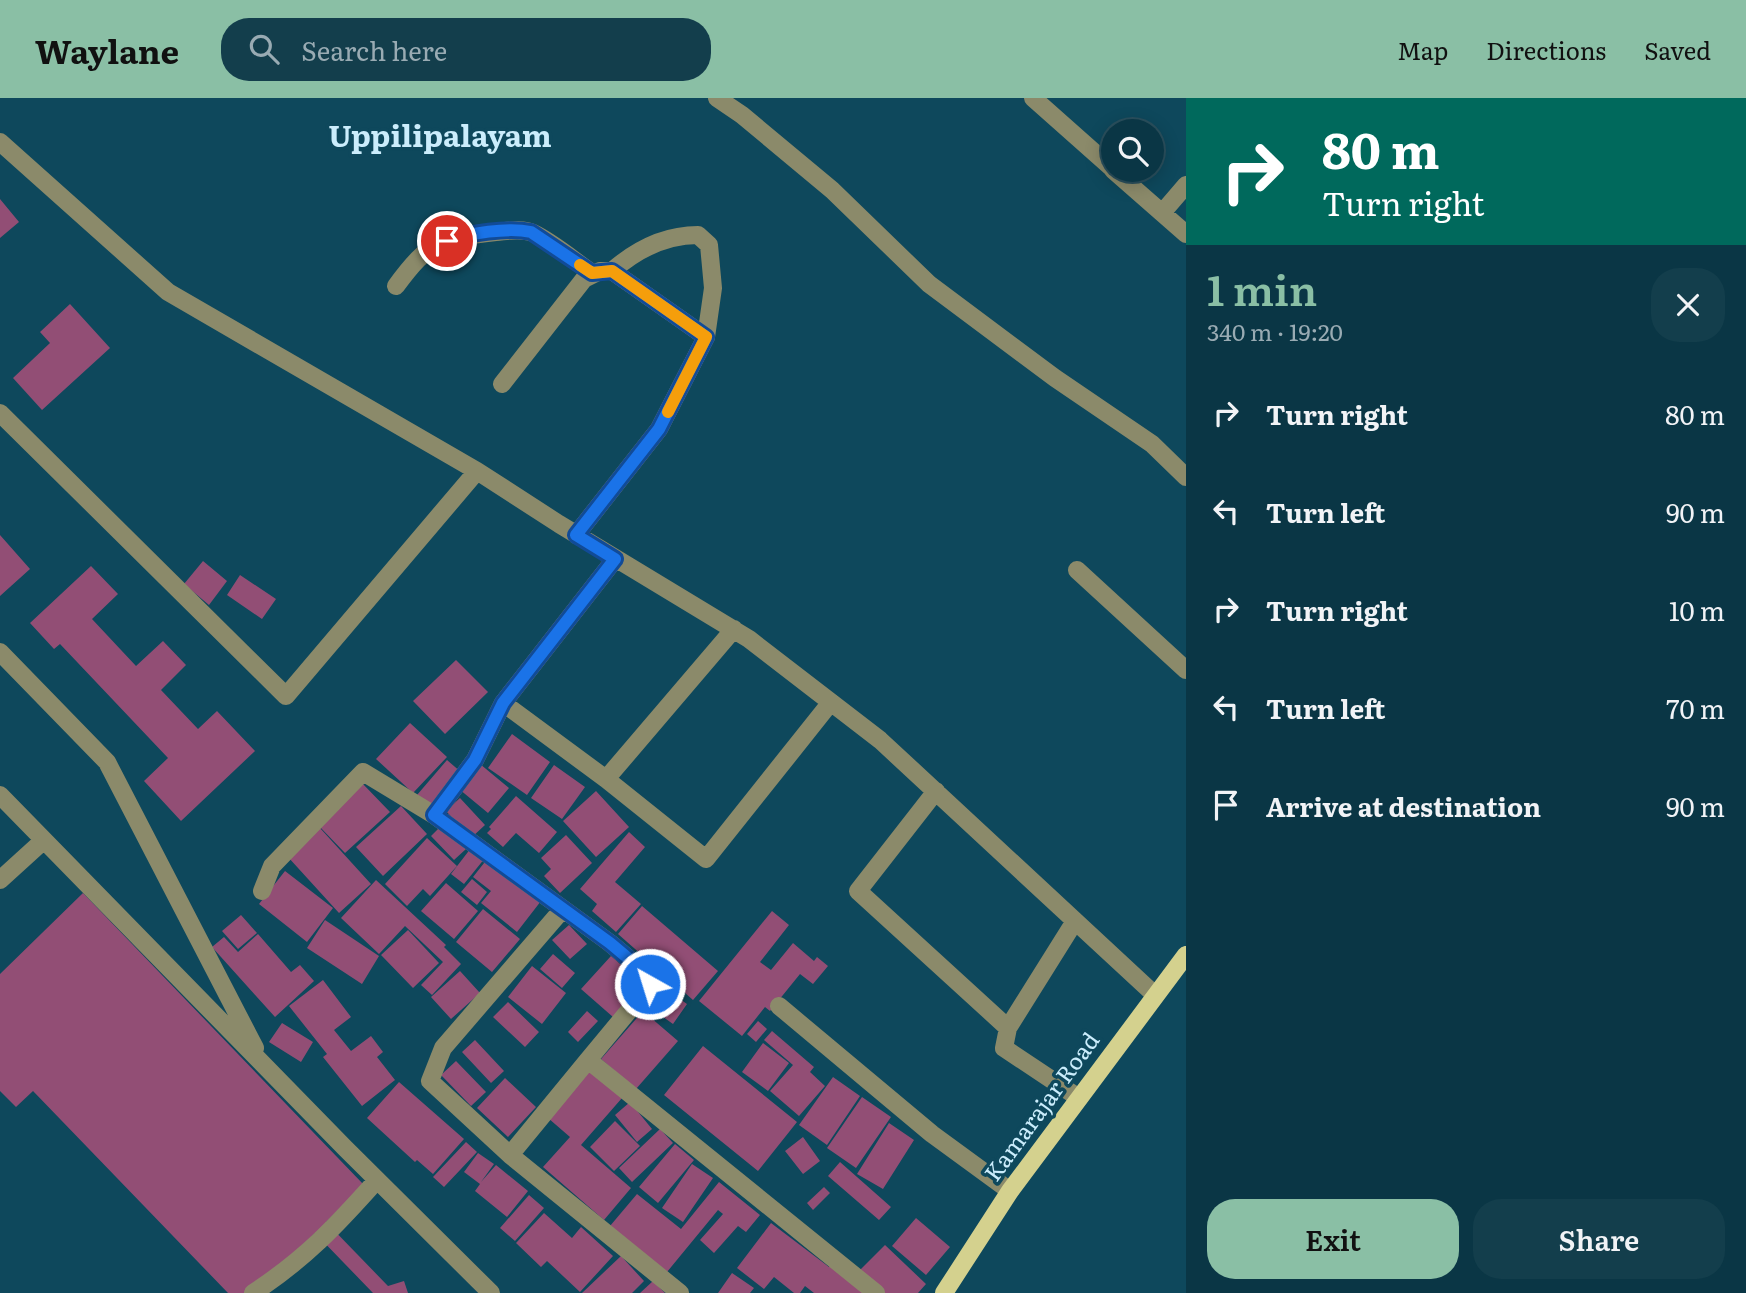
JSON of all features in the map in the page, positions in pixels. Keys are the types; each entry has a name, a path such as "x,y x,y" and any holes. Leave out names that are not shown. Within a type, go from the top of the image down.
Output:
{"main road":[{"name":"Kamarajar Road","path":"944,1293 1010,1191 1186,955"}],"street":[{"path":"717,98 832,190 929,284 1055,378 1152,444 1186,477"},
{"path":"1032,98 1101,159"},
{"path":"0,142 168,292 477,471 576,535 749,639 880,740 1155,995"},
{"path":"1127,182 1186,234"},
{"path":"1162,213 1186,185"},
{"path":"396,286 416,258 433,245 460,236 521,230 539,237 592,273"},
{"path":"502,384 584,279 592,273 612,271 632,253 683,235 698,235 709,245 713,288 706,337 659,429 576,535"},
{"path":"612,271 706,337"},
{"path":"0,413 286,696 477,471"},
{"path":"434,815 475,760 503,703 615,559"},
{"path":"1077,570 1186,670"},
{"path":"606,779 734,629"},
{"path":"0,652 107,762 265,1066"},
{"path":"503,703 606,779 706,859 831,702"},
{"path":"262,891 272,866 363,772 434,815 648,975 650,984 510,1155"},
{"path":"936,791 858,891 1008,1028"},
{"path":"0,796 491,1293"},
{"path":"0,880 44,840"},
{"path":"562,910 443,1048 430,1081 510,1155 680,1293"},
{"path":"1075,921 1008,1028 1004,1048 1079,1098"},
{"path":"779,1006 932,1135 1010,1191"},
{"path":"587,1059 876,1293"},
{"path":"253,1293 287,1271 325,1238 377,1180"}],"building":[{"path":"0,199 19,222 0,238"},
{"path":"70,304 110,348 42,410 13,378 50,343 40,332"},
{"path":"0,535 30,569 0,596"},
{"path":"203,561 227,581 209,605 184,584"},
{"path":"91,566 118,594 92,619 136,666 163,641 186,665 161,690 198,729 217,711 255,751 181,821 144,781 168,758 60,644 54,649 30,623"},
{"path":"240,575 276,599 262,619 227,595"},
{"path":"456,660 488,692 445,734 413,701"},
{"path":"410,723 447,757 413,793 376,759"},
{"path":"512,734 550,762 527,795 488,768"},
{"path":"447,760 462,773 431,808 417,795"},
{"path":"480,764 509,788 488,813 459,789"},
{"path":"554,765 585,787 562,819 531,798"},
{"path":"362,783 390,812 345,853 318,825"},
{"path":"596,791 629,827 596,857 563,821"},
{"path":"516,796 557,832 539,853 516,833 503,847 487,833 491,829 489,827"},
{"path":"460,798 485,825 471,838 446,811"},
{"path":"401,806 427,834 383,876 356,847"},
{"path":"442,825 466,849 454,860 431,836"},
{"path":"320,828 371,884 339,913 288,857"},
{"path":"629,832 645,847 615,882 641,904 616,932 592,911 597,904 580,889"},
{"path":"566,835 592,863 560,893 544,876 551,869 541,858"},
{"path":"427,838 457,866 430,896 423,889 407,906 385,884"},
{"path":"471,848 485,858 464,884 451,874"},
{"path":"488,858 541,901 517,932 481,903 491,891 473,877"},
{"path":"285,871 333,908 307,942 259,904"},
{"path":"472,879 487,892 477,905 461,892"},
{"path":"376,880 446,945 444,947 461,964 432,995 421,985 443,962 405,926 379,954 341,918"},
{"path":"446,883 478,911 454,939 421,911"},
{"path":"83,893 364,1185 326,1222 388,1286 404,1281 408,1293 373,1293 315,1233 253,1293 228,1293 33,1091 16,1107 0,1091 0,974"},
{"path":"642,906 718,971 693,1000 618,934"},
{"path":"483,909 520,939 492,972 456,942"},
{"path":"772,911 789,925 760,962 771,970 793,943 814,961 817,957 828,966 813,984 800,974 770,1011 765,1007 742,1036 699,1001"},
{"path":"241,915 257,933 238,949 222,931"},
{"path":"325,920 379,956 362,984 307,948"},
{"path":"569,925 587,944 570,959 552,940"},
{"path":"408,930 439,963 413,988 381,955"},
{"path":"258,934 291,972 300,965 314,981 275,1017 212,947 224,937 238,952"},
{"path":"553,954 575,973 562,988 540,969"},
{"path":"611,956 643,984 613,1017 581,989"},
{"path":"532,966 566,993 542,1024 508,997"},
{"path":"460,971 480,993 451,1019 431,997"},
{"path":"323,980 351,1017 334,1030 351,1051 371,1036 383,1052 377,1057 395,1080 362,1106 323,1057 327,1054 289,1006"},
{"path":"663,987 687,1004 673,1024 649,1007"},
{"path":"508,1002 539,1032 525,1047 493,1017"},
{"path":"587,1011 598,1021 578,1042 568,1032"},
{"path":"643,1011 678,1041 636,1089 601,1059"},
{"path":"758,1021 767,1029 756,1042 747,1034"},
{"path":"282,1023 313,1042 301,1062 269,1042"},
{"path":"772,1031 814,1067 810,1072 825,1086 799,1116 770,1091 793,1065 764,1040"},
{"path":"475,1040 504,1071 491,1083 462,1052"},
{"path":"763,1043 789,1063 768,1091 742,1072"},
{"path":"703,1046 797,1122 758,1171 664,1095"},
{"path":"456,1061 486,1092 471,1106 441,1075"},
{"path":"589,1070 622,1098 581,1145 631,1188 604,1220 543,1167 570,1137 548,1118"},
{"path":"833,1077 860,1096 827,1145 799,1125"},
{"path":"505,1078 536,1107 508,1137 477,1108"},
{"path":"399,1082 464,1139 433,1174 417,1160 415,1162 367,1118"},
{"path":"862,1097 891,1117 856,1168 827,1148"},
{"path":"630,1102 652,1129 637,1142 615,1115"},
{"path":"615,1121 640,1146 614,1171 590,1147"},
{"path":"889,1123 914,1140 883,1189 857,1174"},
{"path":"660,1129 673,1143 632,1182 619,1168"},
{"path":"803,1137 820,1161 803,1174 785,1151"},
{"path":"466,1142 477,1152 444,1187 433,1177"},
{"path":"675,1144 694,1160 658,1203 639,1187"},
{"path":"478,1153 494,1164 481,1182 496,1165 528,1191 507,1217 475,1191 480,1184 464,1172"},
{"path":"840,1162 891,1207 879,1220 828,1176"},
{"path":"692,1164 713,1178 683,1222 662,1208"},
{"path":"719,1182 760,1215 746,1232 738,1226 714,1253 700,1240 723,1214 718,1210 667,1272 610,1226 637,1194 681,1229"},
{"path":"824,1187 830,1193 813,1210 807,1203"},
{"path":"529,1195 544,1208 515,1241 500,1228"},
{"path":"544,1213 572,1238 581,1227 613,1256 580,1292 547,1261 541,1267 516,1243"},
{"path":"916,1218 950,1247 926,1275 892,1246"},
{"path":"771,1223 829,1267 832,1263 870,1293 814,1293 805,1286 800,1293 794,1293 774,1277 764,1289 737,1268"},
{"path":"885,1245 926,1284 918,1293 884,1293 860,1270"},
{"path":"621,1256 644,1281 632,1293 582,1293"},
{"path":"732,1273 754,1288 750,1293 718,1293"},
{"path":"653,1281 665,1293 640,1293"}],"slow traffic":[{"path":"580,265 592,273 612,271 706,337 668,412"}],"district":[{"name":"Uppilipalayam","path":"440,137"}],"route":[{"path":"447,241 460,236 521,230 531,232 592,273 612,271 706,337 659,429 576,535 615,559 503,703 475,760 434,815 610,943 648,975 650,984"}]}
